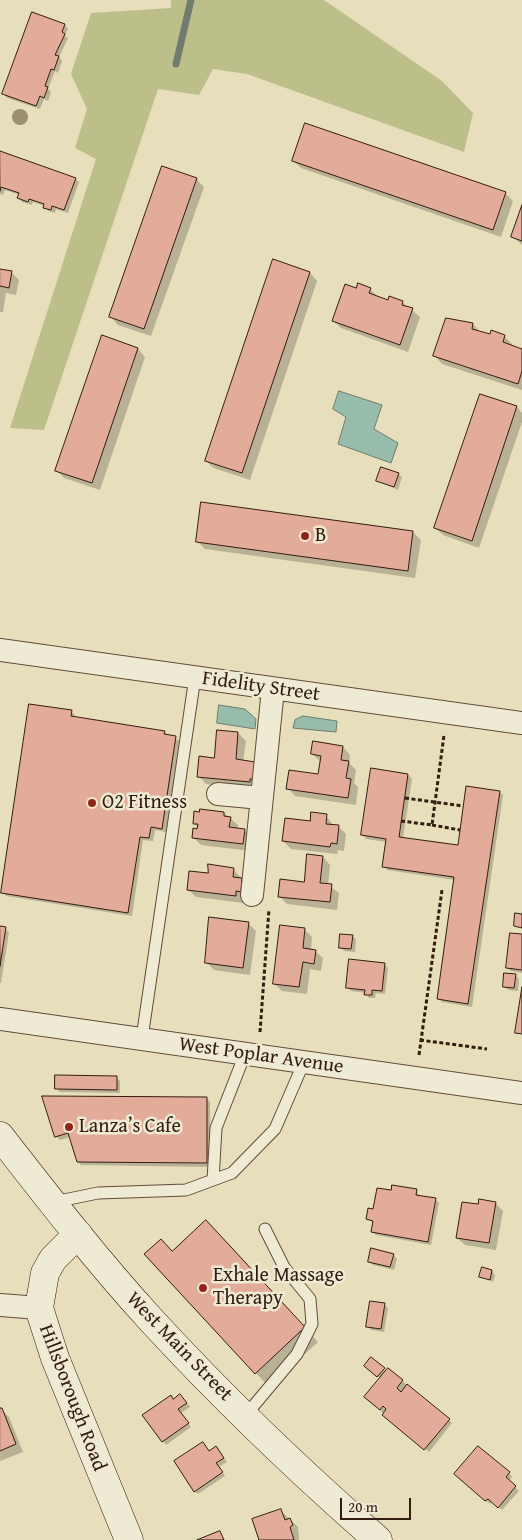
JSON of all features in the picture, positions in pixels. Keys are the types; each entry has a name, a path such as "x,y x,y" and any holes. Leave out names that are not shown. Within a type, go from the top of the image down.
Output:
{"main road":[{"name":"West Main Street","path":"0,1136 78,1234 152,1321 245,1416 378,1540"},
{"name":"Hillsborough Road","path":"78,1234 53,1259 45,1273 39,1308 55,1358 129,1540"}],"street":[{"name":"Fidelity Street","path":"0,650 522,723"},
{"path":"252,895 273,689"},
{"path":"218,794 261,798"},
{"name":"West Poplar Avenue","path":"0,1019 522,1093"},
{"path":"0,1304 39,1308"}],"lane":[{"path":"142,1038 195,677"},
{"path":"213,1180 216,1128 252,1055"},
{"path":"53,1203 98,1193 186,1190 232,1174 275,1128 304,1062"},
{"path":"245,1416 297,1354 312,1324 310,1299 284,1267 265,1229"}],"path":[{"path":"432,825 447,712"},
{"path":"405,798 463,806"},
{"path":"402,822 460,830"},
{"path":"417,1078 420,1040 442,890"},
{"path":"252,1055 269,920"},
{"path":"420,1040 487,1049"}],"green space":[{"path":"171,0 324,0 442,81 473,113 464,152 247,74 213,69 199,95 158,89 44,430 10,428 96,159 75,148 87,109 71,74 91,13 171,8"}],"shaded area":[{"path":"339,391 382,405 374,429 398,443 391,463 338,444 346,417 333,409"},
{"path":"219,705 245,709 256,719 255,729 217,723"},
{"path":"303,716 337,721 336,732 293,728 295,720"}],"building":[{"path":"32,12 65,24 62,32 65,34 55,55 59,56 54,70 51,69 45,86 48,87 44,98 40,96 36,106 2,94"},
{"path":"305,123 506,192 493,230 292,161"},
{"path":"0,151 76,178 64,210 52,206 51,210 43,208 44,204 29,199 28,202 17,198 19,193 1,187 0,191"},
{"path":"162,166 197,178 144,329 109,317"},
{"path":"522,205 522,241 511,237"},
{"path":"273,259 310,272 242,473 205,461"},
{"path":"0,269 12,271 9,288 0,286"},
{"path":"358,283 371,288 369,293 388,300 389,296 403,301 402,305 413,308 400,345 332,321 345,284 356,288"},
{"path":"446,318 473,323 472,329 490,334 491,330 505,335 503,342 522,349 522,371 518,384 433,356"},
{"path":"102,335 138,348 92,483 55,471"},
{"path":"480,394 517,406 472,541 434,528"},
{"path":"381,467 399,473 394,487 376,481"},
{"name":"B","path":"201,502 413,531 408,571 196,542"},
{"path":"29,704 72,710 71,716 165,731 164,734 176,736 162,829 151,827 149,838 140,837 128,913 1,893"},
{"path":"217,730 238,732 236,759 255,762 253,779 250,779 250,782 197,777 199,756 214,758"},
{"path":"313,741 343,746 341,760 349,761 346,778 351,779 348,798 286,789 289,770 318,774 321,756 311,754"},
{"path":"371,768 408,774 399,837 458,845 466,786 500,791 468,1004 437,999 454,877 382,867 386,839 361,835"},
{"path":"200,809 224,812 224,816 231,817 229,827 245,829 243,844 192,838 193,828 197,829 198,824 193,824 194,811 199,812"},
{"path":"311,812 327,814 326,824 339,825 337,844 331,843 330,847 282,841 285,818 310,821"},
{"path":"307,854 323,856 320,883 332,884 330,902 278,897 280,879 304,882"},
{"path":"208,864 234,868 233,877 242,878 241,892 236,891 236,896 187,890 189,871 208,873"},
{"path":"515,913 522,914 522,928 514,926"},
{"path":"209,917 249,922 243,968 205,963"},
{"path":"280,925 305,928 303,948 316,950 314,964 303,962 299,987 273,984"},
{"path":"0,926 6,927 0,966"},
{"path":"510,933 522,934 522,970 506,968"},
{"path":"340,934 353,935 351,949 339,948"},
{"path":"349,959 385,963 382,991 372,990 372,995 364,995 365,990 346,988"},
{"path":"504,973 516,974 514,988 503,987"},
{"path":"522,987 522,1034 515,1033"},
{"path":"55,1075 117,1076 117,1090 55,1089"},
{"path":"42,1096 207,1097 207,1163 77,1162 68,1133 55,1137"},
{"path":"392,1185 417,1189 416,1195 436,1198 428,1242 371,1232 373,1221 366,1219 368,1208 373,1209 377,1188 391,1190"},
{"path":"479,1199 496,1202 489,1243 456,1238 462,1202 478,1204"},
{"path":"206,1220 305,1327 255,1374 144,1254 161,1239 172,1251"},
{"path":"371,1248 394,1254 390,1267 368,1262"},
{"path":"482,1267 492,1270 490,1280 479,1277"},
{"path":"370,1301 385,1303 381,1329 366,1327"},
{"path":"371,1357 385,1368 377,1377 364,1366"},
{"path":"388,1368 403,1380 397,1388 401,1392 407,1384 450,1419 424,1450 382,1415 386,1409 383,1406 380,1410 364,1397"},
{"path":"180,1394 187,1403 178,1409 189,1423 162,1442 142,1415 171,1395 173,1399"},
{"path":"0,1408 2,1408 16,1444 0,1451"},
{"path":"203,1442 209,1451 216,1446 224,1458 216,1463 223,1472 194,1492 174,1461"},
{"path":"478,1446 510,1472 506,1477 516,1486 498,1508 488,1499 485,1501 454,1474"},
{"path":"281,1509 285,1520 290,1518 293,1525 290,1527 294,1540 259,1540 252,1519"},
{"path":"220,1531 224,1540 197,1540"}],"waterway":[{"path":"176,64 191,0"}],"place":[{"name":"B","path":"305,536"},
{"name":"O2 Fitness","path":"92,803"},
{"name":"Lanza’s Cafe","path":"69,1127"},
{"name":"Exhale Massage Therapy","path":"203,1288"}]}
